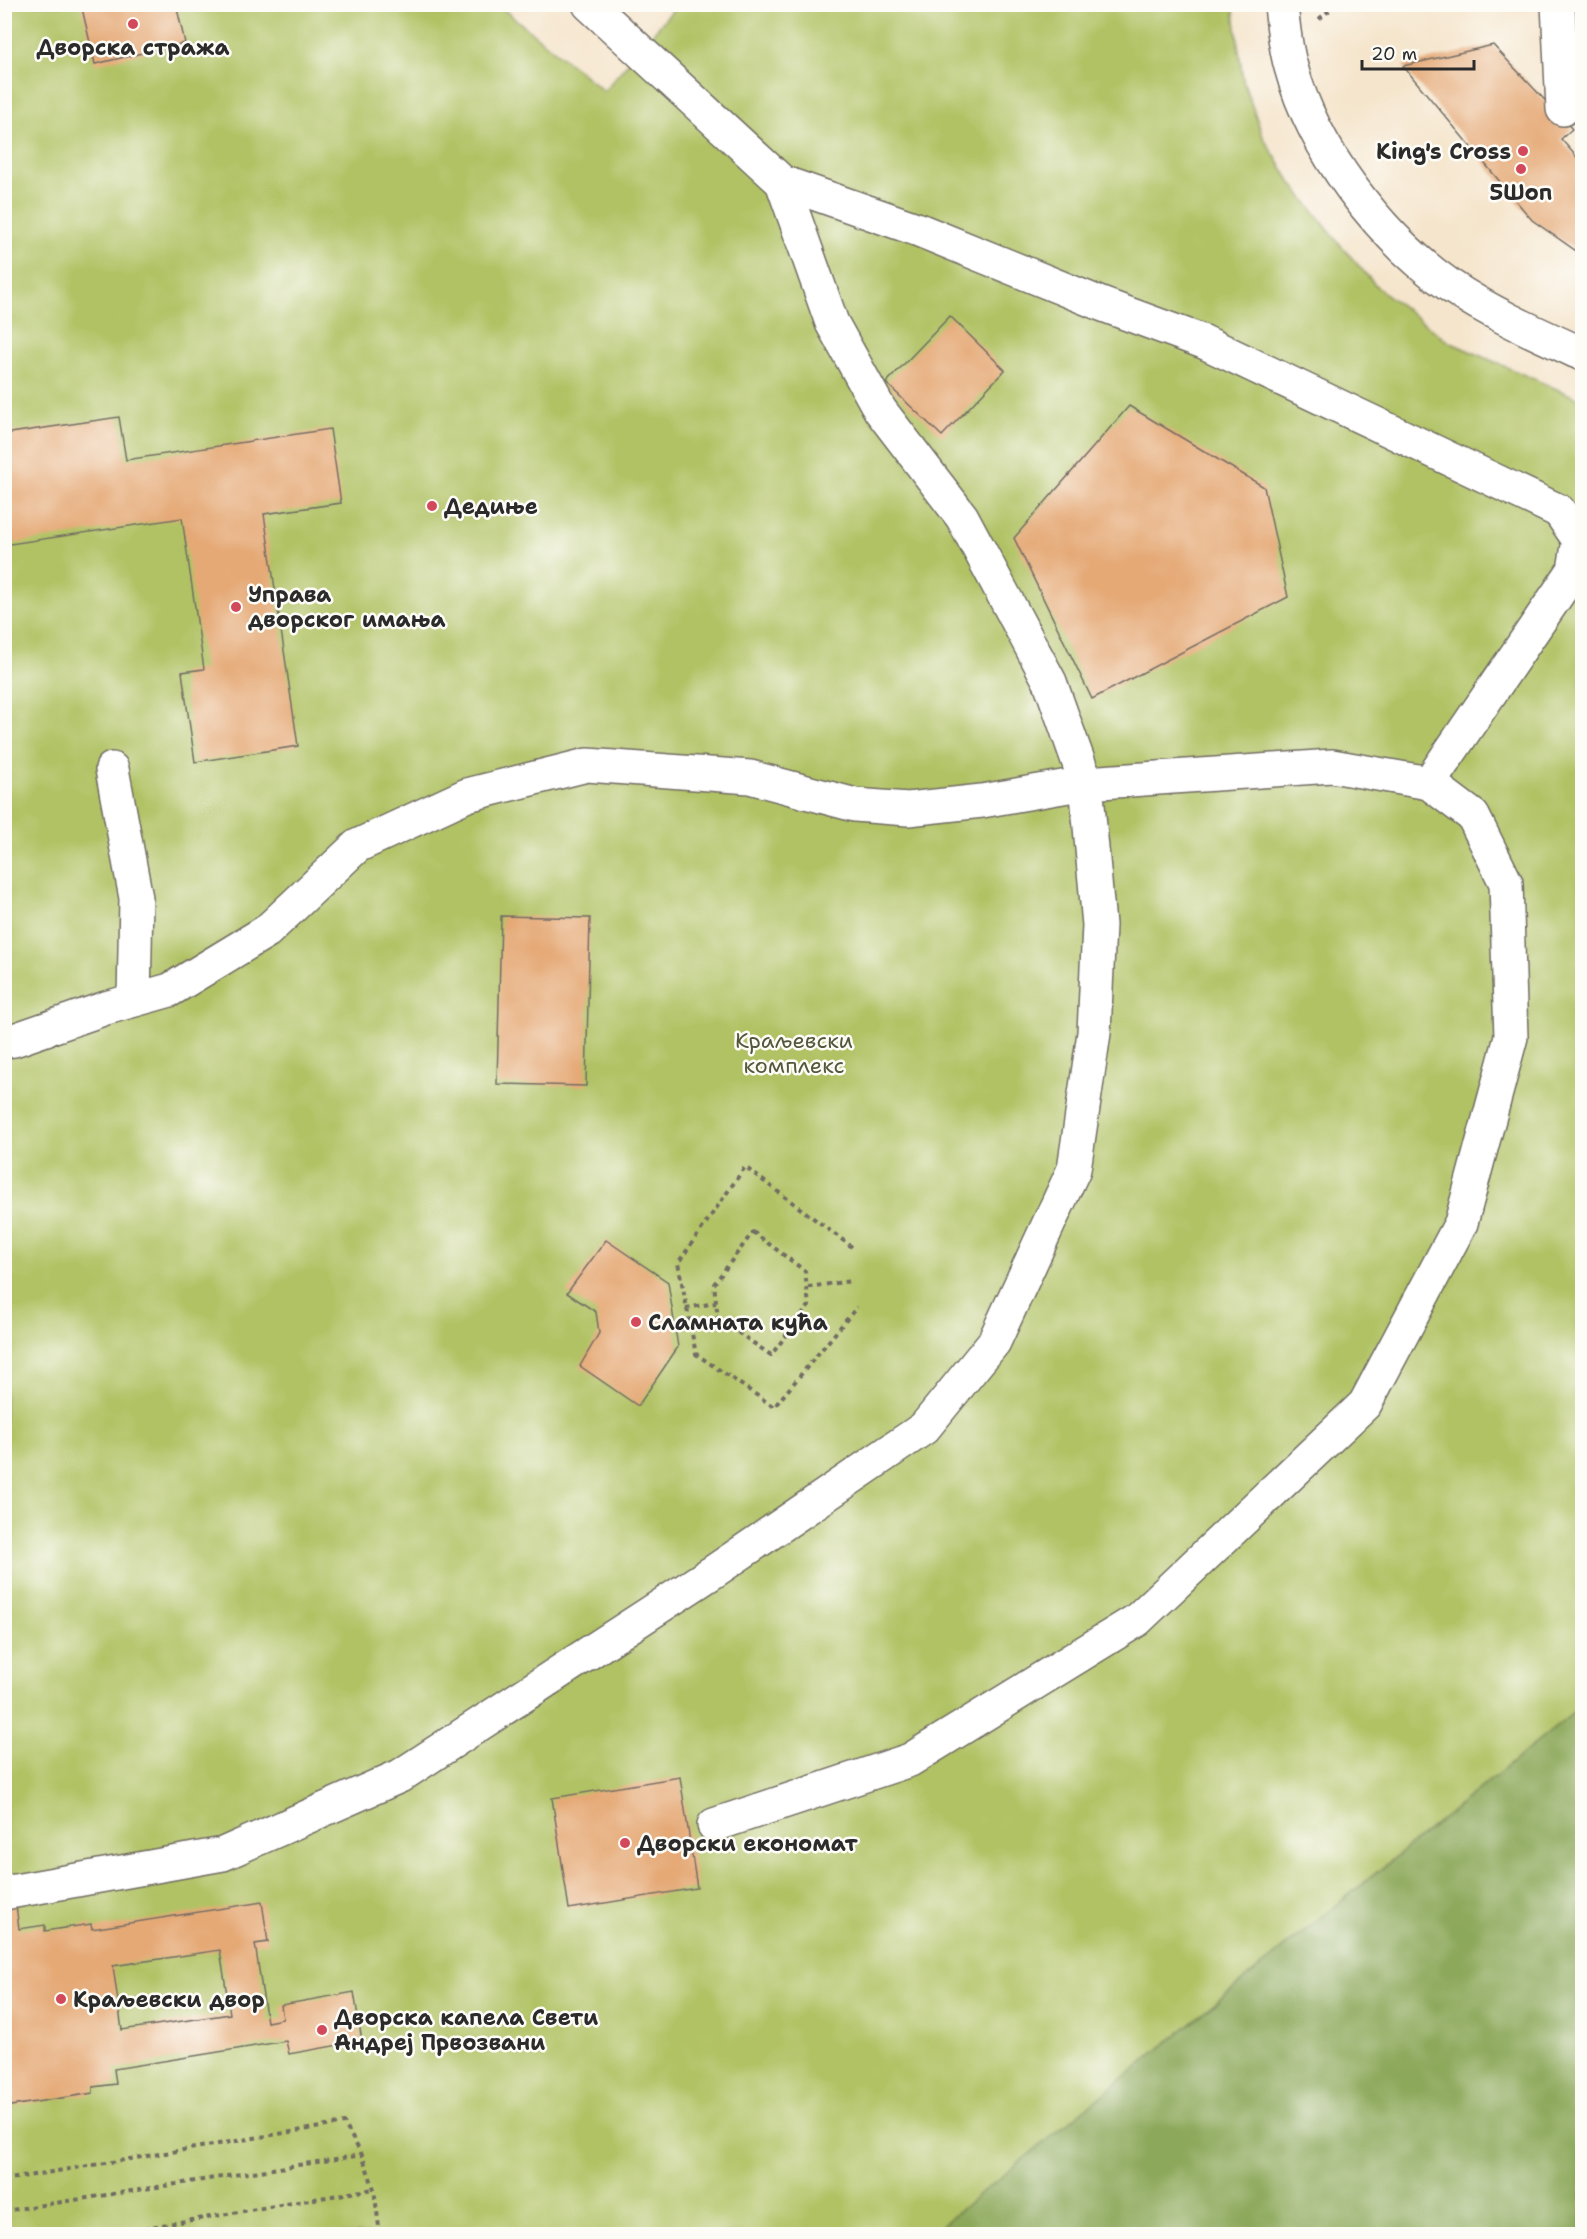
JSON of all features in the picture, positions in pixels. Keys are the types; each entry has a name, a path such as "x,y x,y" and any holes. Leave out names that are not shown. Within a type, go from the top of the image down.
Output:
{"street":[{"path":"589,4 782,182 919,230 1101,304 1204,342 1559,511 1579,540 1578,571 1429,783"},
{"path":"1281,4 1284,38 1291,69 1312,120 1345,177 1393,236 1462,294 1582,354"},
{"path":"1558,4 1563,109"},
{"path":"4,1893 223,1854 400,1776 716,1570 924,1428 994,1342 1074,1169 1094,1034 1099,925 1086,783 1050,682 962,517 880,410 832,323 782,182"},
{"path":"4,1041 14,1040 170,990 267,931 357,846 467,795 587,765 750,777 855,805 908,809 982,801 1086,783 1332,766 1429,783 1473,816 1506,883 1511,1037 1461,1224 1365,1404 1137,1620 910,1760 714,1825"},
{"path":"112,769 136,898 134,1000"}],"path":[{"path":"852,1247 745,1167 678,1263 696,1354 774,1407 857,1307"},
{"path":"753,1232 805,1271 808,1287 809,1306 771,1355 718,1319 714,1284 753,1232"},
{"path":"808,1287 851,1281"},
{"path":"686,1308 716,1303"},
{"path":"4,2180 344,2123 362,2155 374,2189 380,2235"},
{"path":"4,2211 362,2155"},
{"path":"109,2235 374,2189"}],"green space":[{"name":"Краљевски комплекс","path":"4,5 498,5 604,91 677,5 1233,5 1243,80 1263,137 1290,181 1378,288 1449,342 1582,400 1582,1706 931,2234 5,2234"},
{"path":"1582,1706 1582,2234 931,2234"}],"building":[{"name":"Дворска стража","path":"81,4 176,4 185,43 95,64"},
{"name":"King's Cross","path":"1493,45 1572,129 1561,139 1582,163 1582,255 1532,220 1403,66"},
{"path":"950,316 1005,370 942,436 886,383"},
{"path":"1129,406 1264,487 1288,597 1092,699 1014,538"},
{"name":"Управа дворског имања","path":"119,417 126,460 330,429 341,503 264,514 298,746 195,762 182,672 204,669 182,518 4,545 4,434"},
{"path":"501,916 590,918 586,1086 497,1084"},
{"name":"Сламната кућа","path":"606,1240 668,1282 678,1347 638,1406 580,1366 599,1333 596,1312 567,1293"},
{"name":"Дворски економат","path":"680,1777 697,1888 569,1909 552,1798"},
{"name":"Краљевски двор","path":"262,1902 268,1942 255,1944 267,2022 283,2019 281,2005 354,1992 362,2041 289,2054 286,2041 114,2069 116,2084 93,2087 93,2093 4,2107 4,1907 16,1905 19,1929 45,1925 45,1931 91,1924 92,1929","holes":["220,1950 230,2014 122,2030 113,1966"]}],"place":[{"name":"Дворска стража","path":"133,24"},
{"name":"King's Cross","path":"1523,151"},
{"name":"5Шоп","path":"1521,169"},
{"name":"Дедиње","path":"432,506"},
{"name":"Управа дворског имања","path":"236,607"},
{"name":"Сламната кућа","path":"636,1322"},
{"name":"Дворски економат","path":"625,1843"},
{"name":"Краљевски двор","path":"61,1999"},
{"name":"Дворска капела Свети Андреј Првозвани","path":"322,2030"}]}
